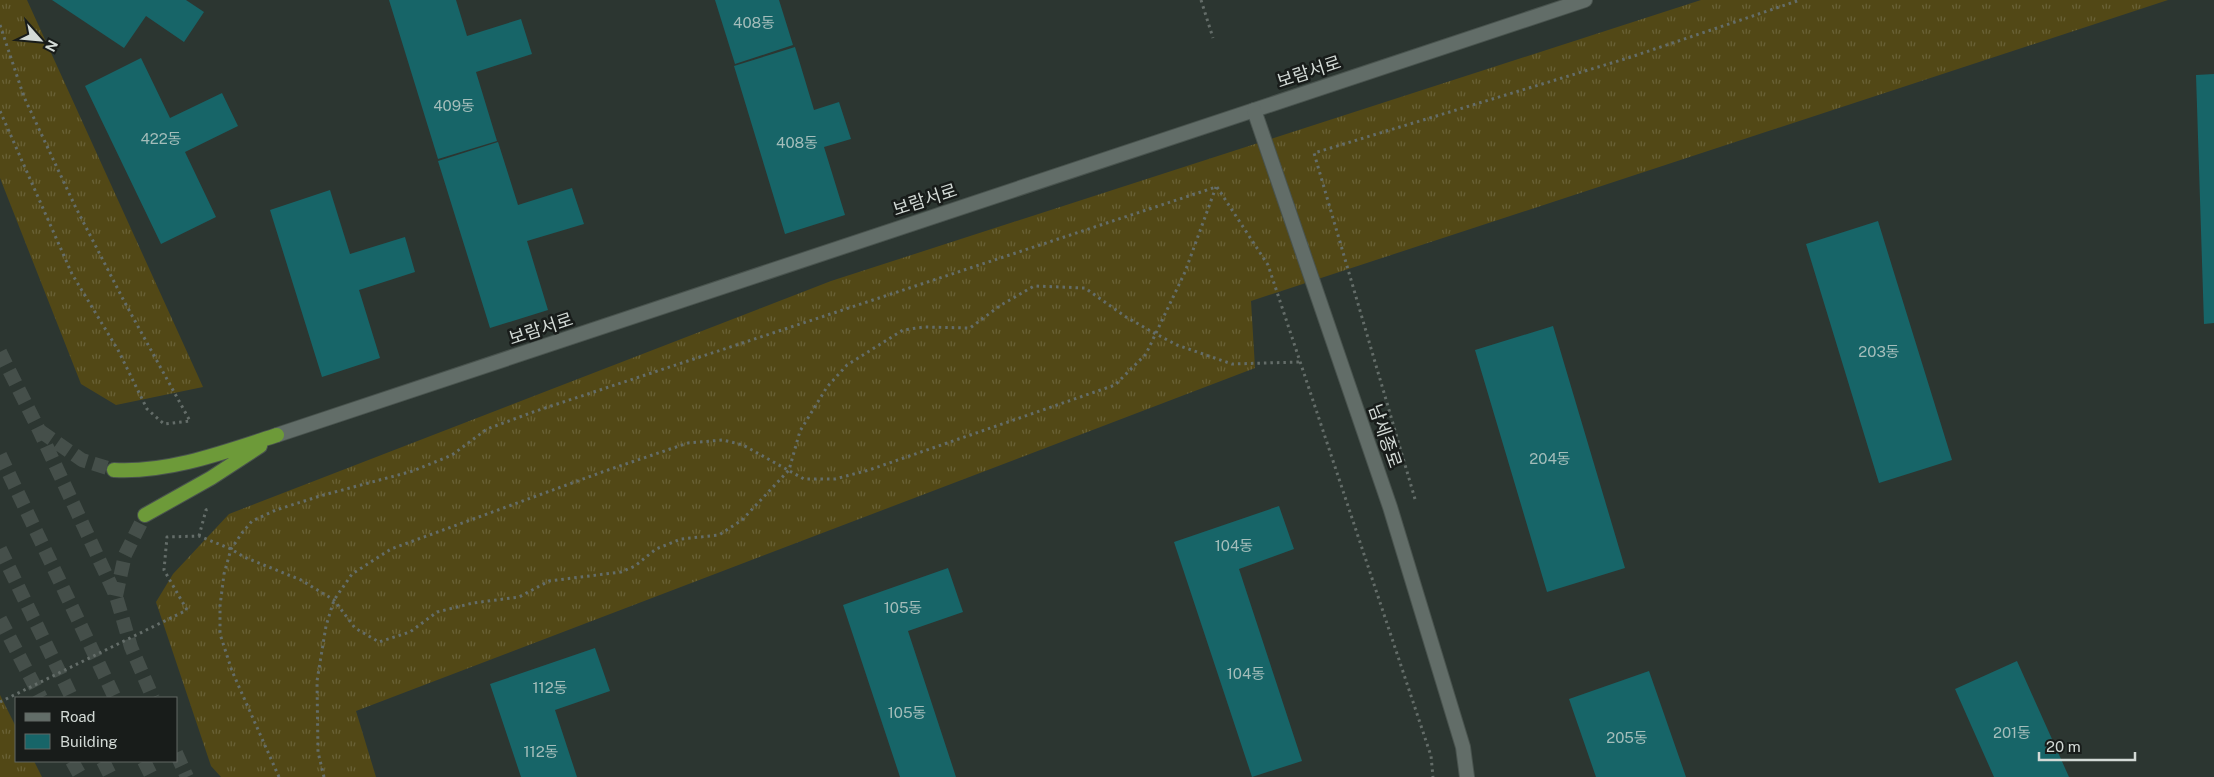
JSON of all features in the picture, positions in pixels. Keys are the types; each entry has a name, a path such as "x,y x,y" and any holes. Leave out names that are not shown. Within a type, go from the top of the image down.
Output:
{"highway":[{"path":"114,470 140,471 188,461 214,455 277,435"},
{"path":"145,516 212,478 277,435"}],"street":[{"name":"보람서로","path":"277,435 1585,0"},
{"name":"남세종로","path":"1254,110 1390,507 1463,747 1467,777"}],"path":[{"path":"1201,0 1213,38"},
{"path":"1417,507 1314,153 1628,58 1800,0"},
{"path":"0,25 24,97 75,206 124,301 190,421 164,424 147,409 118,350 72,274 0,111"},
{"path":"324,777 318,752 317,681 326,626 334,600 352,574 391,549 605,471 688,443 723,440 743,446 804,479 835,479 869,470 1115,385 1146,354 1185,272 1216,186"},
{"path":"1216,186 1268,265 1431,756 1433,777"},
{"path":"279,777 232,671 220,634 220,606 224,574 231,549 252,521 276,510 320,496 413,471 452,455 486,429 536,411 1216,186"},
{"path":"0,702 187,610 164,570 168,537 199,536 301,580 334,600 354,628 379,642 410,632 437,612 473,603 519,597 550,581 621,572 635,566 656,549 681,539 719,535 742,520 789,470 800,432 827,387 848,365 903,330 924,327 970,328 1001,305 1034,286 1085,288 1126,317 1156,334 1196,352 1232,364 1300,362"},
{"path":"199,536 206,510 214,505"}],"green space":[{"path":"0,0 27,0 203,387 116,405 81,384 0,178"},
{"path":"1701,0 2168,0 1251,301 1255,368 356,711 376,777 221,777 211,766 156,602 173,574 229,514 831,281"},
{"path":"0,695 15,725 15,762 34,762 42,777 0,777"}],"building":[{"path":"52,0 186,0 204,12 184,42 146,16 124,48"},
{"path":"389,0 456,0 467,36 521,19 532,54 476,72 497,141 438,159"},
{"path":"715,0 779,0 793,45 735,64"},
{"path":"795,47 814,110 839,102 851,139 824,147 845,215 785,234 734,66"},
{"path":"141,58 170,118 222,93 238,126 185,152 216,217 161,244 85,86"},
{"path":"2214,74 2214,323 2204,324 2196,75"},
{"path":"498,142 518,205 572,188 584,224 527,241 548,310 490,328 438,161"},
{"path":"330,190 350,254 405,237 415,272 359,290 380,358 322,377 270,210"},
{"path":"1878,221 1952,460 1879,483 1806,244"},
{"path":"1553,326 1625,568 1547,592 1475,350"},
{"path":"1279,506 1294,549 1239,569 1302,761 1252,777 1174,542"},
{"path":"948,568 963,612 908,631 956,777 900,777 843,605"},
{"path":"595,648 610,691 555,710 577,777 521,777 490,684"},
{"path":"2017,661 2069,777 1994,777 1955,689"},
{"path":"1649,671 1686,777 1596,777 1569,699"}],"tunnel":[{"path":"0,352 39,430 116,596 131,647 153,697"},
{"path":"40,431 82,460 114,470"},
{"path":"0,455 115,697"},
{"path":"116,596 125,555 145,515"},
{"path":"0,549 72,697"},
{"path":"0,619 40,697"},
{"path":"178,757 187,777"},
{"path":"73,762 81,777"},
{"path":"104,762 111,777"},
{"path":"144,762 152,777"}]}
